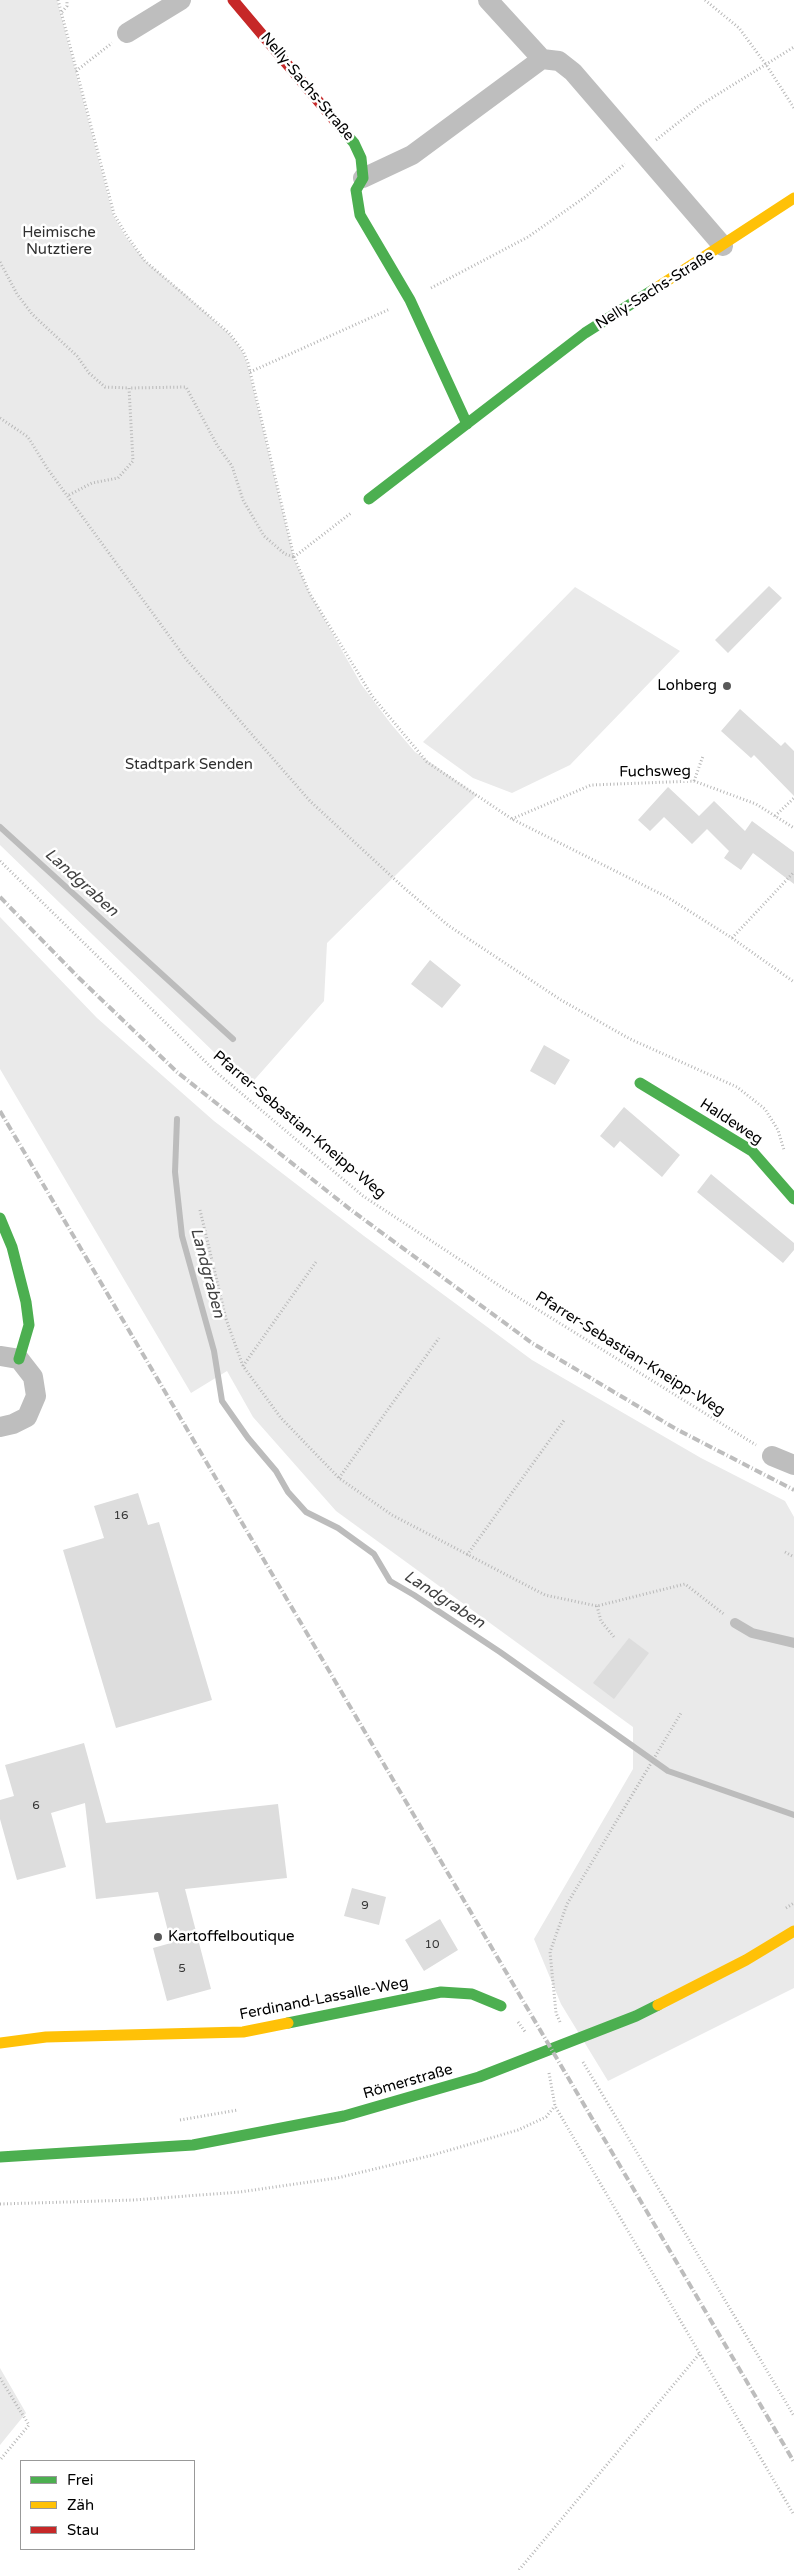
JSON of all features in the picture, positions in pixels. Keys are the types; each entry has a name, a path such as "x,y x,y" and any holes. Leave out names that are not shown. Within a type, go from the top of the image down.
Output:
{"street":[{"path":"128,34 181,0"},
{"name":"Nelly-Sachs-Straße","path":"233,0 354,142 361,158 363,178 356,190 360,215 410,300 467,424"},
{"path":"363,178 412,155 542,59 488,0"},
{"name":"Nelly-Sachs-Straße","path":"542,59 559,61 573,72 640,152 724,246"},
{"name":"Nelly-Sachs-Straße","path":"369,499 585,333 724,246 794,198"},
{"name":"Haldeweg","path":"640,1083 752,1151 794,1199"},
{"path":"0,1218 12,1247 26,1302 29,1324 10,1357 33,1377 36,1396 27,1417 13,1424 0,1427"},
{"path":"772,1456 794,1465"},
{"name":"Römerstraße","path":"0,2157 193,2144 344,2116 480,2077 636,2016 746,1960 794,1931"},
{"name":"Ferdinand-Lassalle-Weg","path":"0,2043 46,2037 243,2032 441,1992 472,1994 501,2006"}],"lane":[{"path":"735,1623 752,1633 794,1643"}],"path":[{"path":"58,0 114,214 127,236 145,260 230,333 243,351 250,372 294,557 310,594 372,696 427,762 512,819 667,897 732,938 794,982"},
{"path":"61,12 67,6 67,0"},
{"path":"705,0 739,28 767,66 794,108"},
{"path":"76,71 99,52 128,34"},
{"path":"250,372 359,325 528,237 585,197 702,104 739,80 767,66 794,47"},
{"path":"0,262 17,294 32,314 77,356 89,373 105,386 129,388 186,386 218,445 232,466 243,500 264,536 285,554 294,557"},
{"path":"68,495 92,483 118,478 133,461 129,388"},
{"path":"0,418 28,436 47,468 186,659 310,801 403,887 449,926 561,1000 630,1040 737,1087 765,1109 778,1130 784,1147 781,1182"},
{"path":"294,557 369,499"},
{"path":"694,781 702,756"},
{"name":"Fuchsweg","path":"512,819 591,785 694,781 756,804 794,828"},
{"path":"775,816 794,798"},
{"name":"Pfarrer-Sebastian-Kneipp-Weg","path":"0,861 216,1072 362,1196 503,1288 772,1456"},
{"path":"732,938 794,872"},
{"path":"200,1210 226,1319 243,1366 282,1418 339,1478 392,1515 545,1595 597,1606 685,1584 735,1623"},
{"path":"243,1366 316,1262"},
{"path":"339,1478 439,1338"},
{"path":"467,1555 565,1420"},
{"path":"785,1552 794,1557"},
{"path":"597,1606 602,1621 614,1637"},
{"path":"565,2030 556,2013 550,1952 564,1912 681,1713"},
{"path":"578,2054 794,2416"},
{"path":"0,2204 134,2200 240,2192 337,2178 433,2155 518,2130 546,2117 554,2106 794,2515"},
{"path":"178,2120 244,2109"},
{"path":"519,2570 700,2353"},
{"path":"0,2378 29,2426 0,2460"}],"green space":[{"name":"Stadtpark Senden","path":"0,0 57,0 113,215 126,237 145,261 229,334 242,351 247,363 294,559 310,594 361,684 391,724 415,752 477,795 327,943 324,1001 249,1086 0,845"},
{"path":"575,587 680,651 570,765 512,793 473,778 423,742"},
{"path":"0,917 97,1018 214,1121 364,1236 532,1360 701,1458 785,1501 794,1517 794,1988 608,2081 561,2004 534,1939 633,1769 633,1727 336,1511 253,1417 227,1371 191,1393 0,1069"},
{"path":"0,2368 26,2413 0,2445"}],"building":[{"path":"769,586 782,598 728,653 715,640"},
{"path":"740,709 781,746 785,742 794,751 794,796 754,755 751,758 721,731"},
{"path":"668,787 699,816 714,801 745,831 752,821 794,852 794,884 753,853 741,870 724,858 729,851 707,829 692,844 664,817 650,831 638,820"},
{"path":"430,960 461,985 442,1008 411,984"},
{"path":"544,1045 570,1060 555,1085 530,1071"},
{"path":"624,1107 680,1155 662,1177 620,1141 614,1148 600,1136"},
{"path":"711,1174 794,1243 794,1250 783,1263 697,1192"},
{"path":"138,1493 148,1525 159,1522 212,1700 116,1728 63,1550 104,1538 94,1506"},
{"path":"629,1638 649,1653 614,1699 593,1683"},
{"path":"84,1743 106,1823 278,1804 287,1878 185,1889 211,1989 167,2001 153,1948 171,1943 158,1892 96,1899 85,1803 51,1813 66,1867 17,1880 0,1819 0,1800 14,1796 5,1765"},
{"path":"352,1888 386,1897 379,1925 344,1916"},
{"path":"440,1919 458,1950 424,1971 405,1940"}],"waterway":[{"name":"Landgraben","path":"0,827 233,1039"},
{"name":"Landgraben","path":"177,1119 175,1172 182,1236 214,1351 222,1401 248,1438 276,1471 288,1492 306,1512 338,1528 374,1554 390,1581 500,1652 668,1771 794,1815"}],"railway":[{"path":"0,897 79,978 177,1072 351,1210 532,1343 676,1429 794,1490"},
{"path":"0,1111 794,2462"}],"traffic: fast":[{"path":"335,121 354,143 361,158 363,178 356,190 360,215 410,300 467,424"},
{"path":"369,499 585,333 653,290"},
{"path":"640,1083 752,1151 794,1199"},
{"path":"0,1218 12,1247 26,1302 29,1325 19,1359"},
{"path":"288,2023 441,1992 472,1994 501,2006"},
{"path":"0,2157 193,2145 344,2116 479,2077 636,2016 658,2005"}],"traffic: slow":[{"path":"653,290 794,198"},
{"path":"658,2005 746,1960 794,1931"},
{"path":"0,2043 46,2037 243,2032 288,2023"}],"traffic: jam":[{"path":"233,0 335,121"}],"place":[{"name":"Lohberg","path":"727,686"},
{"name":"Kartoffelboutique","path":"158,1937"}],"park label":[{"name":"Heimische Nutztiere","path":"59,242"}]}
